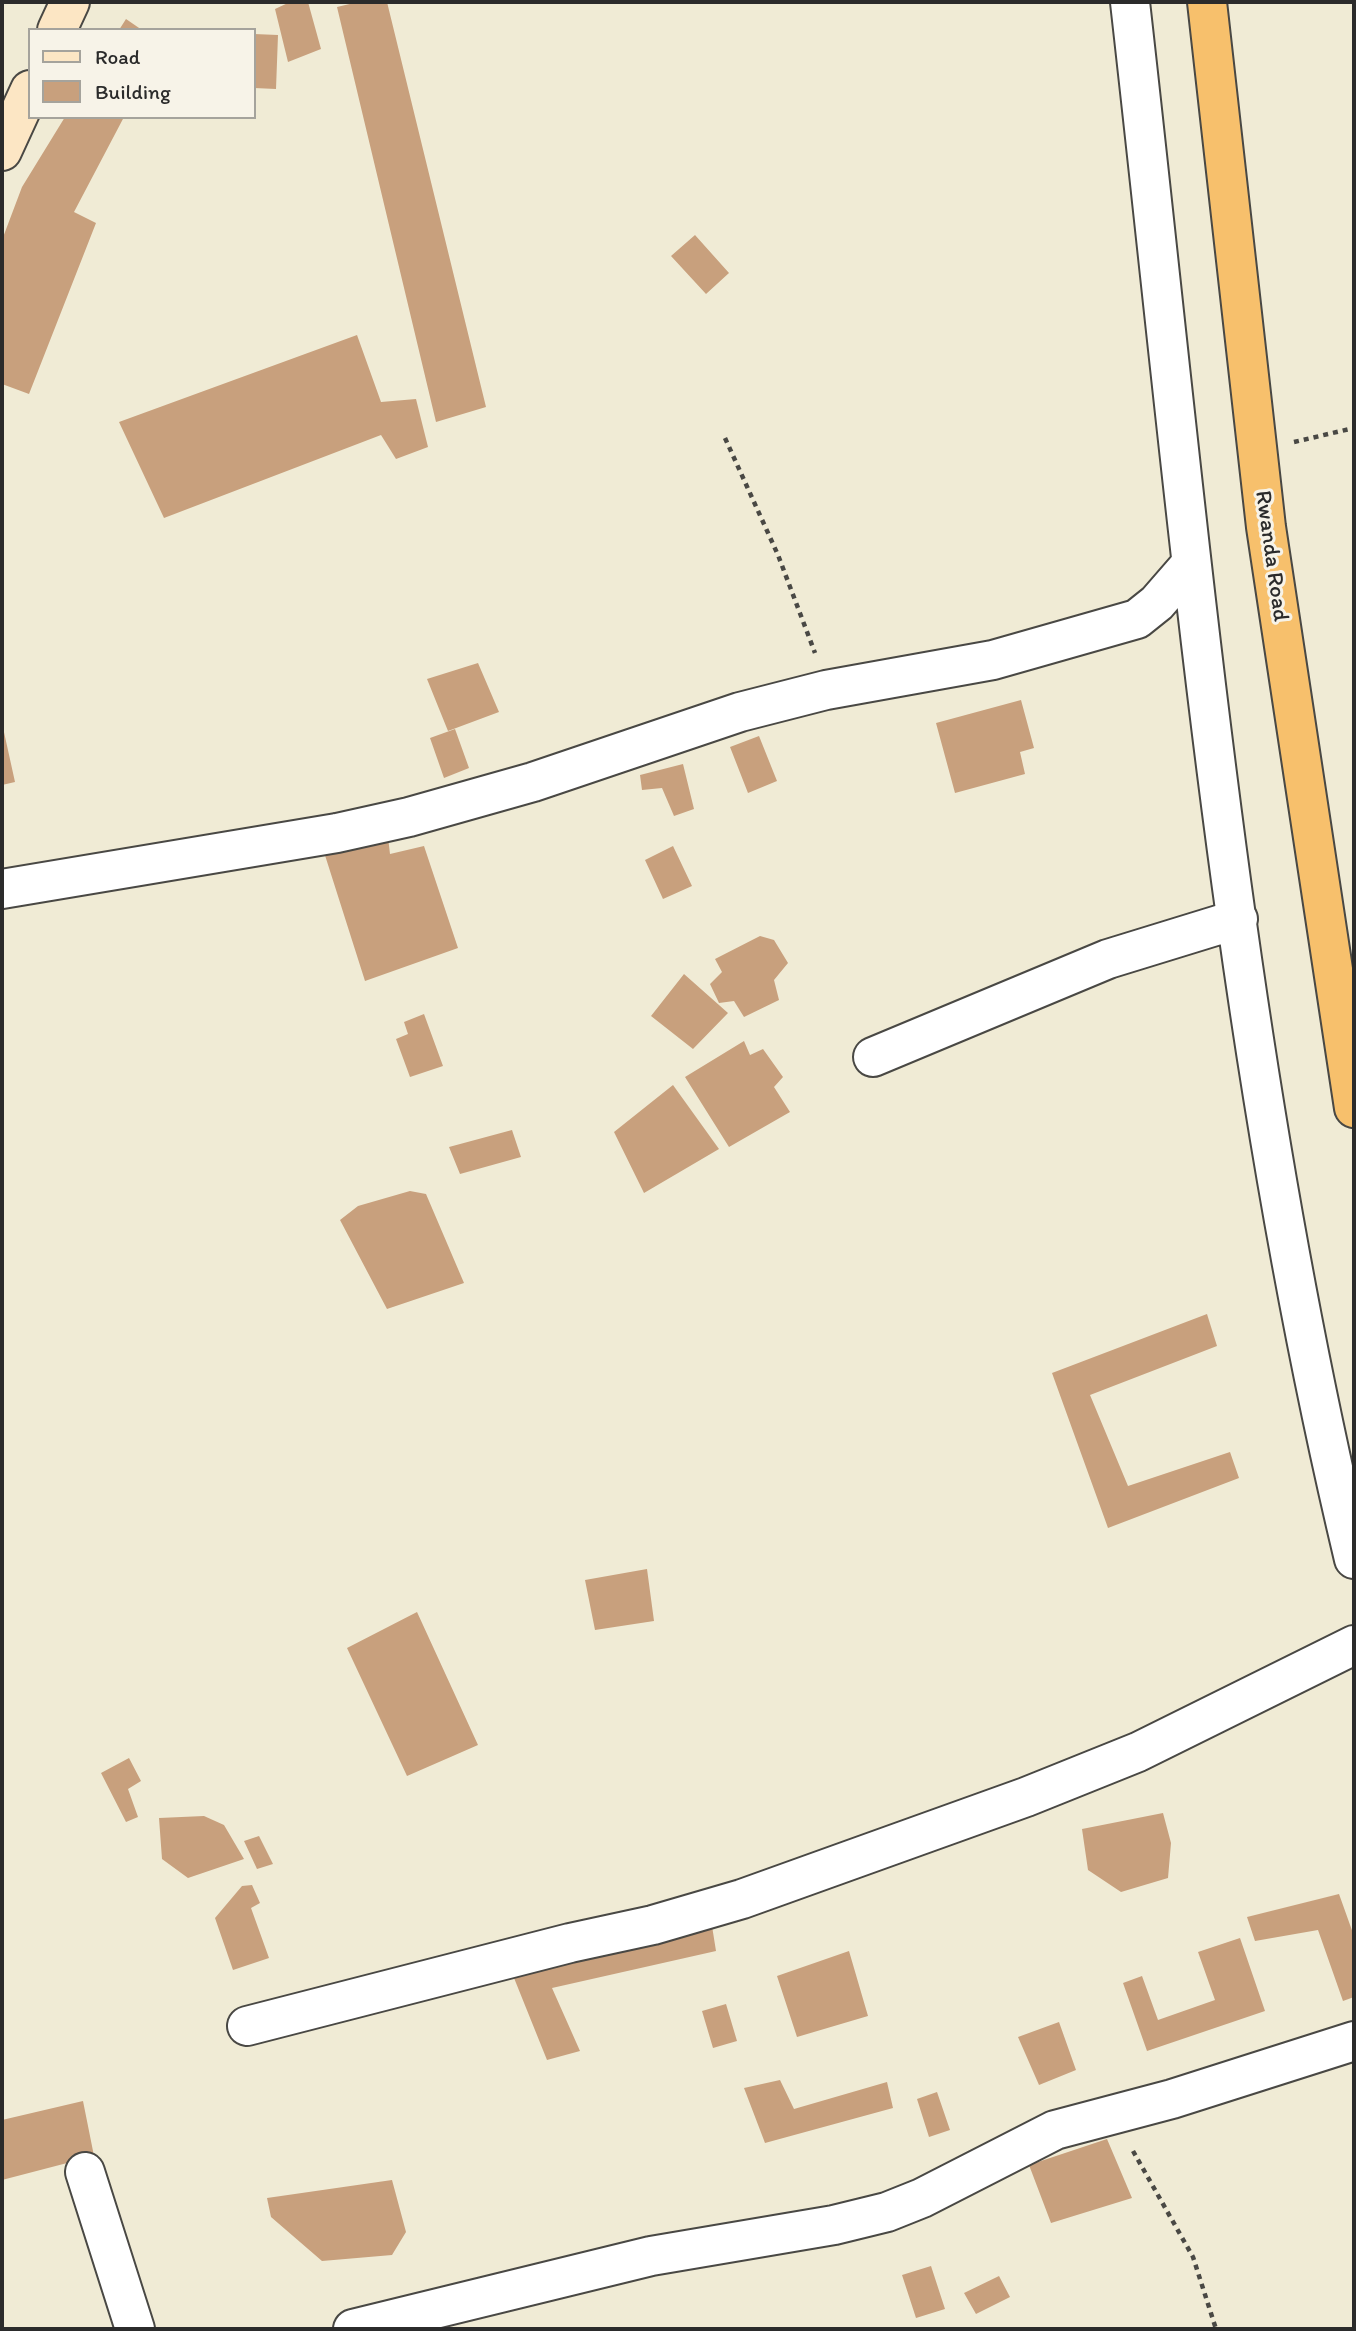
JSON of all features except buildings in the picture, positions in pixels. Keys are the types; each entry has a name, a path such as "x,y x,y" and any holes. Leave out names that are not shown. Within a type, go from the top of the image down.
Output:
{"highway":[{"name":"Rwanda Road","path":"1207,2 1257,451 1354,1108"}],"street":[{"path":"58,28 70,2"},
{"path":"1130,2 1191,565 1238,919 1275,1161 1334,1475 1354,1559"},
{"path":"2,151 28,94"},
{"path":"2,889 337,833 409,817 533,782 740,712 826,690 993,660 1137,619 1157,603 1191,565"},
{"path":"873,1057 1108,959 1238,919"},
{"path":"247,2026 569,1943 653,1925 742,1899 1026,1797 1138,1752 1354,1645"},
{"path":"353,2329 651,2256 834,2225 887,2212 974,2173 1055,2130 1354,2040"},
{"path":"85,2172 135,2329"}],"path":[{"path":"1257,451 1354,428"},
{"path":"725,438 793,590 826,690"},
{"path":"1118,2113 1144,2176 1171,2215 1193,2257 1216,2329"}]}
